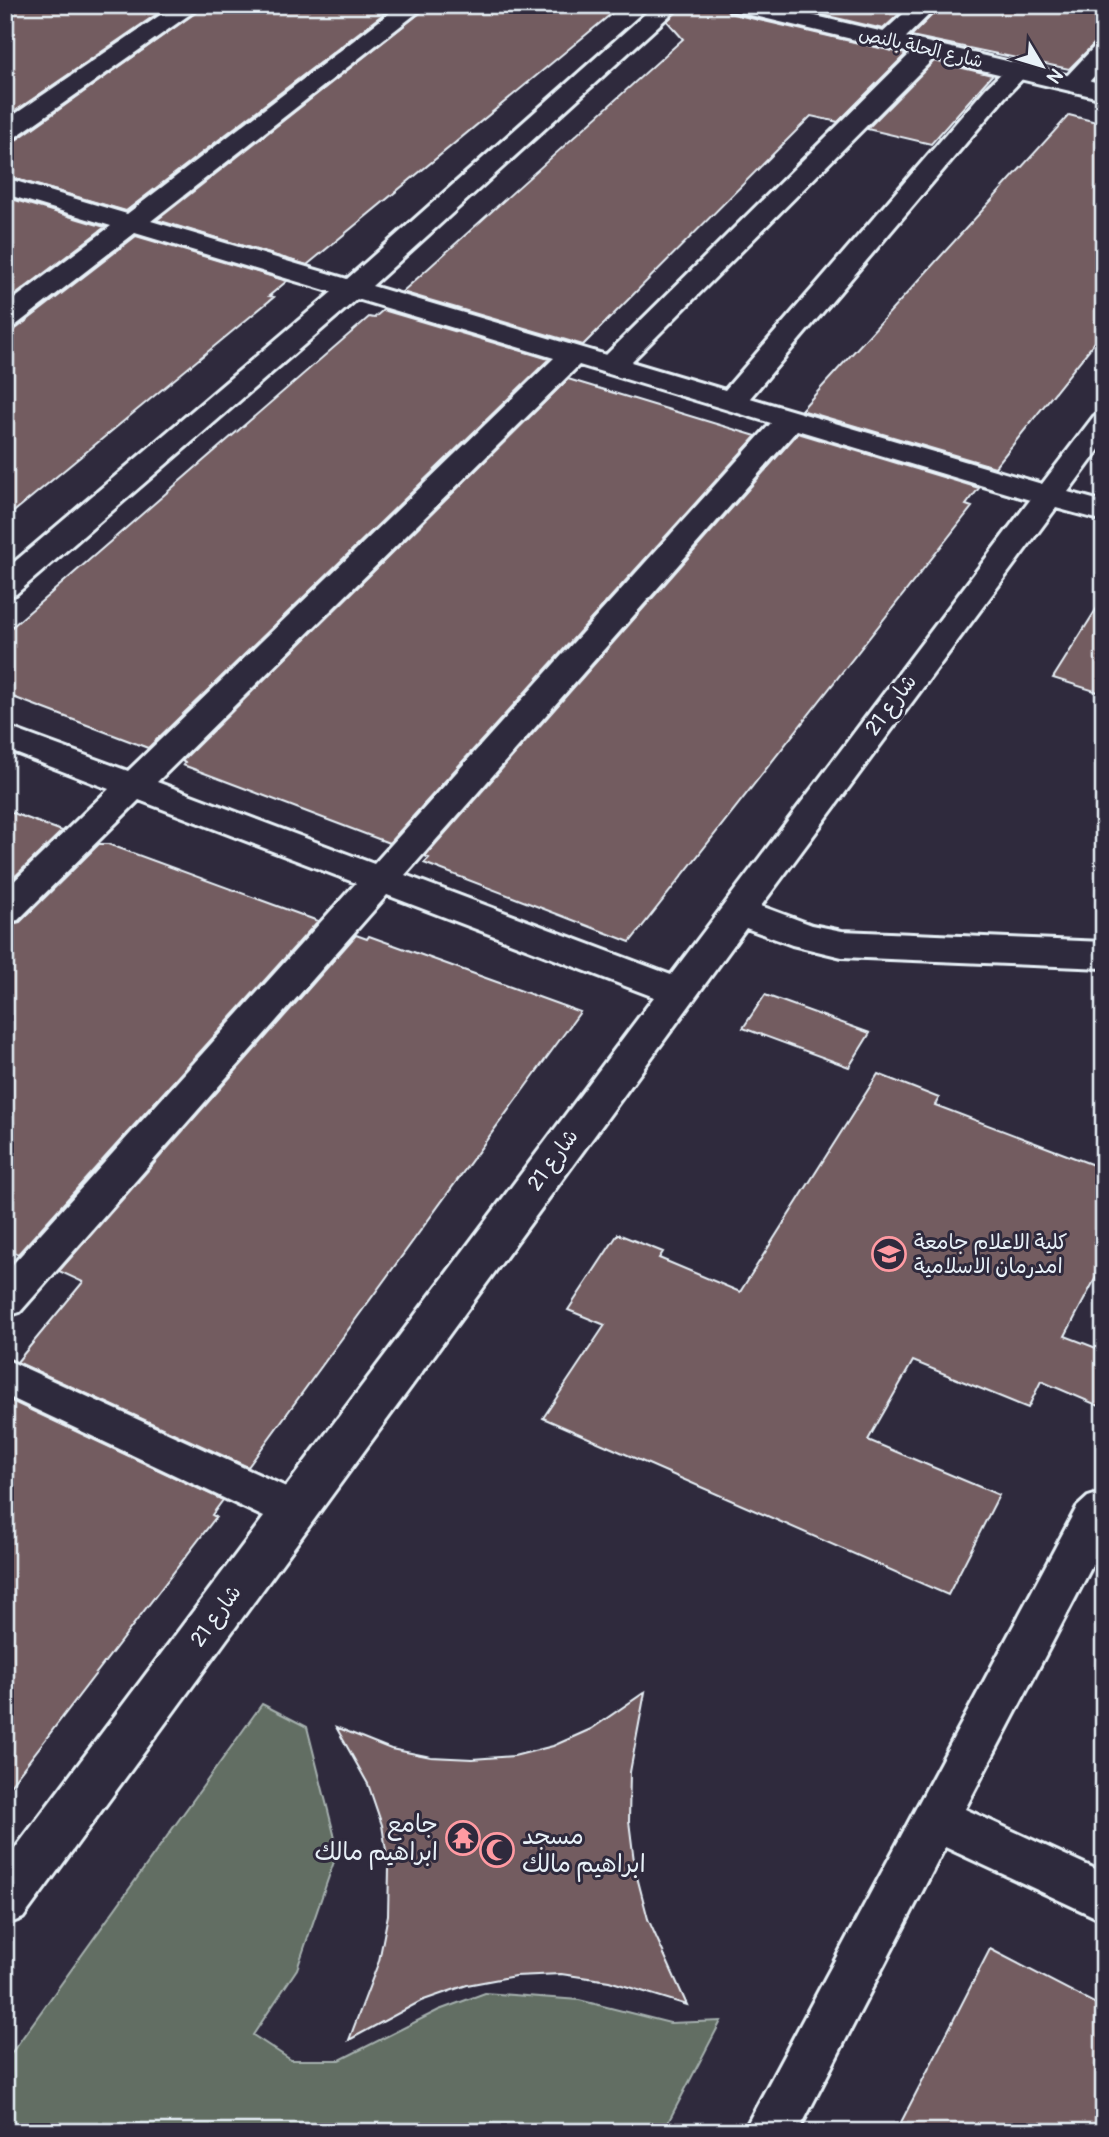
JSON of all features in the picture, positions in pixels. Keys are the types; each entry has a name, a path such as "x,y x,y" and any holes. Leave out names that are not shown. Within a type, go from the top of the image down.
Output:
{"street":[{"path":"5,133 191,5"},
{"path":"5,320 415,5"},
{"path":"5,587 352,289 669,5"},
{"name":"شارع الحلة بالنص","path":"738,5 1104,92"},
{"path":"889,40 927,5"},
{"path":"611,366 929,49"},
{"path":"1073,84 1104,51"},
{"path":"731,401 995,93 1018,71"},
{"path":"5,186 1104,512"},
{"path":"5,911 573,355"},
{"path":"5,1301 790,419"},
{"name":"شارع 21","path":"5,1902 737,911 1104,422"},
{"path":"5,737 678,992"},
{"path":"737,911 805,936 842,944 1104,954"},
{"path":"5,1376 294,1511"},
{"path":"769,2132 1093,1520 1104,1510"},
{"path":"936,1819 1104,1898"}],"green space":[{"path":"262,1704 307,1727 338,1850 297,1969 253,2035 291,2060 340,2060 439,2010 485,1993 579,2000 670,2023 721,2021 663,2132 5,2132 5,2062"}],"building":[{"path":"5,5 170,5 5,118"},
{"path":"206,5 395,5 126,211 5,176 5,143 16,140"},
{"path":"430,5 622,5 307,265 157,220"},
{"path":"684,5 724,5 729,13 906,54 838,122 811,116 583,345 402,292 683,39 667,21"},
{"path":"781,5 909,5 883,29"},
{"path":"942,5 1104,5 1104,34 1069,69 911,36"},
{"path":"934,61 992,75 931,144 867,129"},
{"path":"1069,115 1104,124 1104,331 995,467 801,410"},
{"path":"5,197 105,227 5,303"},
{"path":"136,236 287,281 269,296 274,297 5,519 5,331 17,328"},
{"path":"383,310 549,359 148,748 5,694 5,633 369,317 374,318"},
{"path":"568,379 756,436 389,843 183,765 185,763 182,761"},
{"path":"798,433 979,488 966,505 972,507 630,942 424,863 429,858 425,856"},
{"path":"1104,597 1104,694 1053,678"},
{"path":"5,810 62,831 5,886"},
{"path":"99,844 108,844 318,921 18,1254 5,1249 5,925 20,922"},
{"path":"356,935 367,939 369,936 580,1012 248,1467 17,1362 83,1282 59,1271"},
{"path":"765,995 870,1033 849,1067 743,1028"},
{"path":"878,1074 939,1098 935,1105 1104,1169 1104,1262 1065,1336 1104,1351 1104,1408 1041,1381 1028,1408 913,1361 868,1440 999,1495 948,1595 543,1418 605,1325 568,1310 618,1234 663,1252 659,1258 740,1292"},
{"path":"5,1398 223,1500 212,1515 216,1517 5,1792"},
{"path":"645,1692 630,1772 629,1821 635,1869 648,1919 687,2005 609,1981 561,1974 515,1976 467,1985 421,2001 349,2040 379,1961 388,1915 389,1869 382,1825 368,1784 336,1727 391,1749 431,1757 472,1759 514,1756 553,1746 591,1729"},
{"path":"990,1949 1104,2008 1104,2132 896,2132"}],"place":[{"name":"كلية الاعلام جامعة امدرمان الاسلامية","path":"889,1254"},
{"name":"جامع ابراهيم مالك","path":"463,1838"},
{"name":"مسجد ابراهيم مالك","path":"497,1850"}]}
